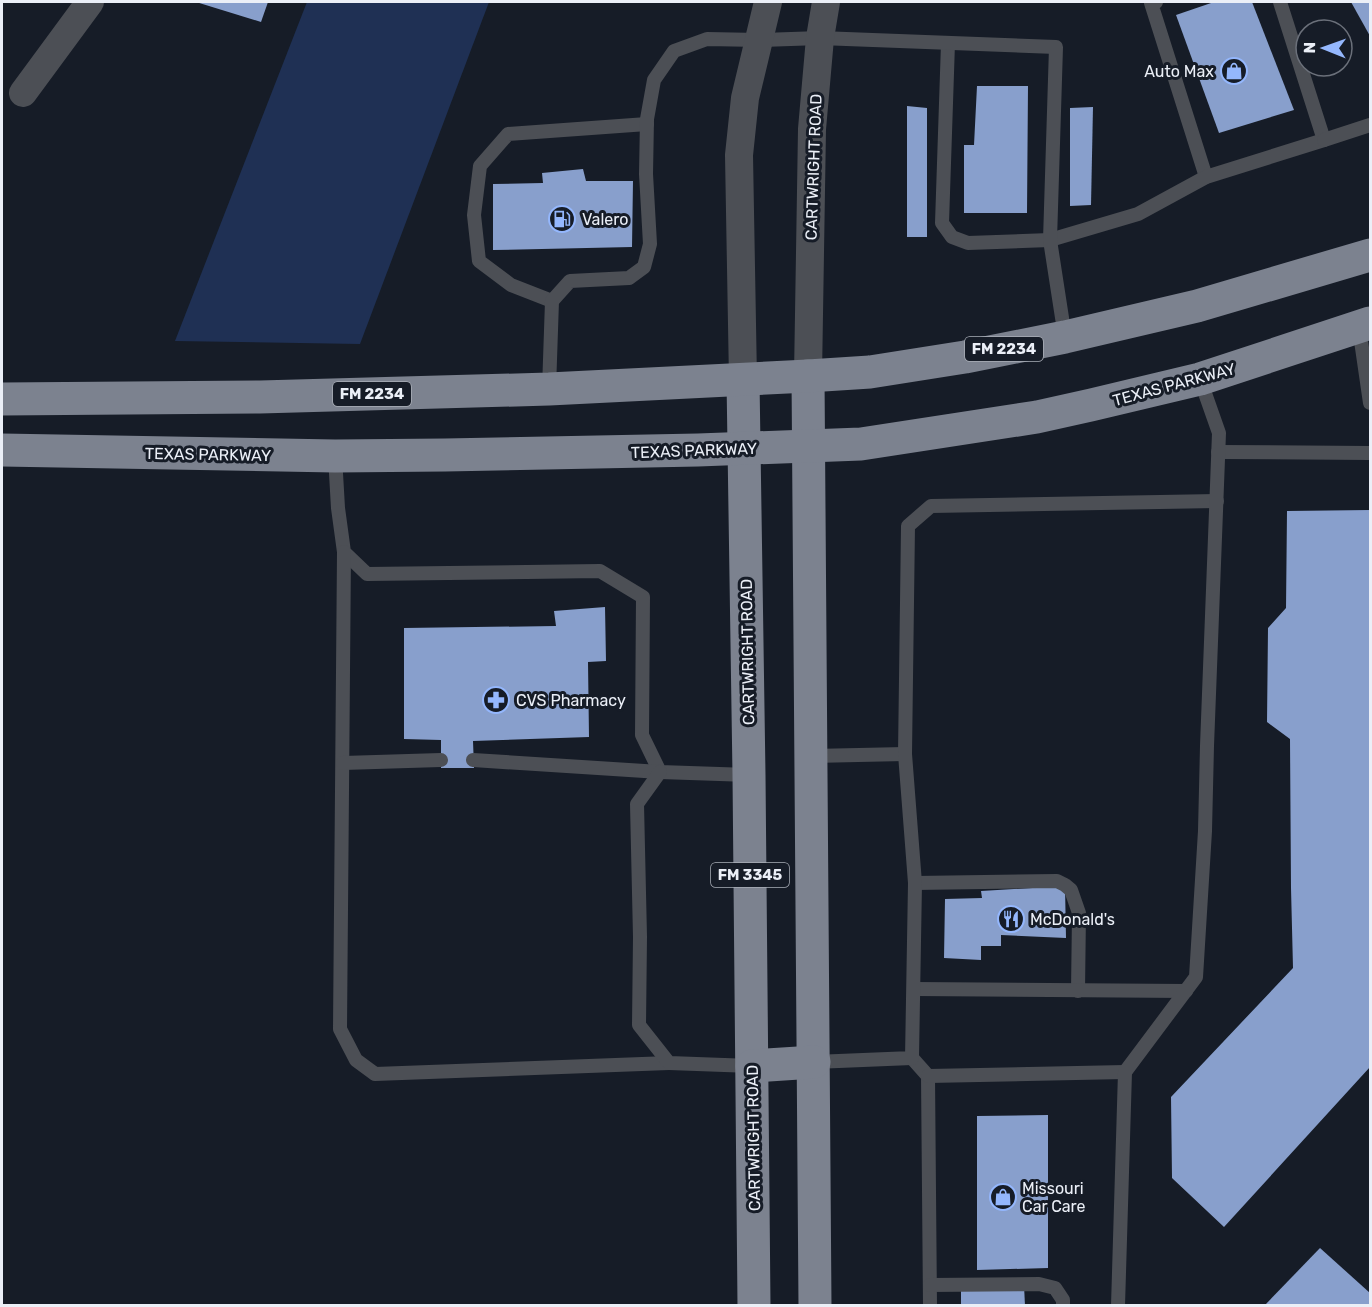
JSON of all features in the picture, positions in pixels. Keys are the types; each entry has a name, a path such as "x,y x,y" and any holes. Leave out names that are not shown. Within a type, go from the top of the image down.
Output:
{"main road":[{"name":"FM 2234","path":"2,399 260,397 549,389 870,372 966,357 1065,337 1197,306 1371,255"},
{"name":"TEXAS PARKWAY","path":"2,450 335,456 551,454 861,444 1037,417 1200,379 1365,325"},
{"name":"CARTWRIGHT ROAD","path":"808,376 815,1305"},
{"name":"CARTWRIGHT ROAD","path":"742,380 749,775 754,1305"},
{"path":"752,1065 814,1062"}],"street":[{"path":"23,93 90,2"},
{"name":"CARTWRIGHT ROAD","path":"742,380 739,155 745,98 768,2"},
{"name":"CARTWRIGHT ROAD","path":"808,376 812,129 820,38 826,2"}],"lane":[{"path":"1156,2 1151,3 1206,177"},
{"path":"1280,2 1324,140"},
{"path":"549,389 552,301 570,281 629,278 644,267 650,244 646,174 647,124 654,80 674,51 706,39 820,38 1056,46 1050,240 1065,337"},
{"path":"948,42 942,223 952,237 968,243 1050,240 1138,214 1206,177 1371,125"},
{"path":"552,301 511,285 479,261 474,215 480,166 508,134 647,124"},
{"path":"1365,325 1371,403"},
{"path":"1118,1305 1125,1072 1196,977 1205,831 1219,433 1200,379"},
{"path":"1218,452 1371,453"},
{"path":"335,456 338,508 344,552 340,1029 356,1060 375,1074 669,1063 752,1065"},
{"path":"930,1305 928,1076 912,1058 915,883 905,754 908,526 931,506 1217,501"},
{"path":"344,552 367,574 600,571 643,597 642,735 660,772"},
{"path":"812,756 905,754"},
{"path":"343,763 441,760"},
{"path":"473,760 660,772 749,775"},
{"path":"660,772 638,804 639,1025 669,1063"},
{"path":"915,883 1056,881 1065,885 1071,890 1079,912 1078,991"},
{"path":"914,989 1186,991"},
{"path":"814,1062 912,1058"},
{"path":"928,1076 1125,1072"},
{"path":"930,1285 1039,1284 1055,1288 1063,1300 1063,1305"}],"shaded area":[{"path":"307,2 489,2 360,344 175,341"}],"building":[{"path":"196,2 268,2 261,22"},
{"path":"1214,2 1252,2 1294,110 1219,133 1176,15"},
{"path":"1351,2 1370,2 1370,36"},
{"path":"977,86 1028,86 1027,213 964,213 964,145 974,145"},
{"path":"907,106 927,108 927,237 907,237"},
{"path":"1093,107 1091,205 1070,206 1070,108"},
{"path":"583,169 586,181 633,181 632,247 493,250 493,184 543,183 542,173"},
{"path":"1370,510 1370,1067 1224,1227 1172,1178 1171,1097 1293,968 1290,739 1267,722 1268,628 1286,608 1287,511"},
{"name":"CVS Pharmacy","path":"605,607 606,661 588,662 589,737 473,741 474,768 441,768 441,740 404,739 404,628 556,626 554,611"},
{"path":"1065,886 1066,938 1001,935 1001,946 981,946 981,960 944,958 945,899 982,898 981,891"},
{"path":"1048,1115 1048,1268 977,1270 977,1116"},
{"path":"1320,1248 1370,1293 1370,1306 1264,1306"},
{"path":"1024,1285 1025,1306 961,1306 961,1289"}],"place":[{"name":"Auto Max","path":"1234,71"},
{"name":"Valero","path":"562,219"},
{"name":"CVS Pharmacy","path":"496,700"},
{"name":"McDonald's","path":"1011,919"},
{"name":"Missouri Car Care","path":"1003,1197"}]}
